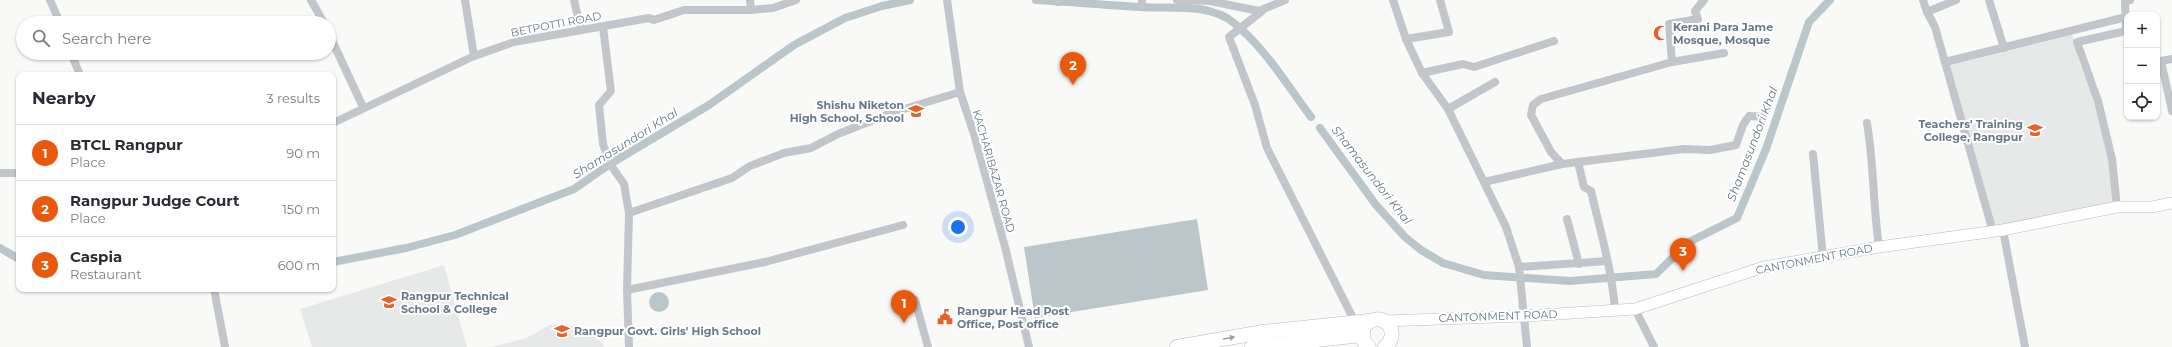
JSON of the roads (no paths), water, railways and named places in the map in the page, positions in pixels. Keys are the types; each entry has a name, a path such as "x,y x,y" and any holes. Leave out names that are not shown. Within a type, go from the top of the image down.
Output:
{"highway":[{"path":"1177,347 1263,332 1379,319 1384,321 1391,328 1389,343"},
{"path":"1252,347 1365,341 1362,322"}],"main road":[{"name":"CANTONMENT ROAD","path":"1384,321 1411,318 1525,316 1635,309 1764,268 1879,247 1998,231 2117,207 2152,206 2172,203"},
{"path":"1389,343 1411,318"}],"street":[{"path":"50,0 57,16"},
{"path":"311,0 320,16"},
{"path":"465,0 474,56"},
{"path":"574,0 581,30"},
{"path":"750,0 751,10"},
{"name":"BETPOTTI ROAD","path":"336,121 363,107 474,56 514,42 650,18 654,20 684,10 751,10 773,8 796,0"},
{"name":"KACHARIBAZAR ROAD","path":"947,0 947,10 960,92 974,134 1005,247 1029,347"},
{"path":"1177,0 1210,1 1262,11"},
{"path":"1285,0 1262,11 1229,37 1255,105 1267,148 1362,322"},
{"path":"1393,0 1406,39 1422,73 1448,109 1506,226 1519,267 1527,347"},
{"path":"1406,39 1449,32 1440,0"},
{"path":"1672,62 1669,24 1698,19 1695,11 1704,0"},
{"path":"1924,0 1927,12 1935,27 1998,231 2025,347"},
{"path":"1927,12 1956,0"},
{"path":"1989,0 2004,48"},
{"path":"2126,12 2127,0"},
{"path":"1945,62 2124,18"},
{"path":"603,27 611,91 599,105 603,144 610,164 624,184 629,213 627,290 629,347"},
{"path":"2117,207 2113,161 2098,101 2077,42 2124,31"},
{"path":"1422,73 1463,64 1474,67 1554,41"},
{"path":"336,49 363,107"},
{"path":"1562,164 1551,152 1531,115 1533,105 1541,99 1672,62 1724,53"},
{"path":"2172,59 2161,61 2172,111"},
{"path":"75,60 79,72"},
{"path":"1448,109 1495,82"},
{"path":"629,213 732,178 750,166 784,153 811,148 838,134 892,113 960,92"},
{"path":"1484,182 1562,164 1684,149 1710,150 1736,145 1743,126 1749,116 1763,117"},
{"path":"1867,124 1872,153 1874,209 1879,247"},
{"path":"1813,154 1823,258"},
{"path":"1578,162 1584,187 1591,191 1613,287 1615,310"},
{"path":"0,173 16,173"},
{"path":"1567,219 1579,264"},
{"path":"627,290 765,262 903,224"},
{"path":"1519,267 1607,261"},
{"path":"215,292 225,347"},
{"path":"915,300 928,347"},
{"path":"1635,309 1654,347"}],"waterway":[{"name":"Shamasundori Khal","path":"336,261 406,248 455,235 574,189 610,164 709,105 794,45 845,18 882,6 910,0"},
{"name":"Shamasundori Khal","path":"1036,0 1140,7 1201,9 1224,16 1245,33 1266,55 1311,117"},
{"name":"Shamasundori Khal","path":"1320,128 1376,205 1405,237 1421,250 1443,263 1484,275 1570,281 1656,274 1689,242 1737,218 1766,149 1809,22 1830,0"},
{"name":"Shamasundori Khal","path":"0,248 16,257"}],"place":[{"name":"Kerani Para Jame Mosque, Mosque","path":"1661,33"},
{"name":"Rangpur Judge Court","path":"1073,85"},
{"name":"Shishu Niketon High School, School","path":"916,111"},
{"name":"Teachers' Training College, Rangpur","path":"2035,130"},
{"name":"Caspia","path":"1683,271"},
{"name":"Rangpur Technical School & College","path":"389,302"},
{"name":"Rangpur Head Post Office, Post office","path":"945,317"},
{"name":"BTCL Rangpur","path":"904,323"},
{"name":"Rangpur Govt. Girls' High School","path":"562,331"}]}
